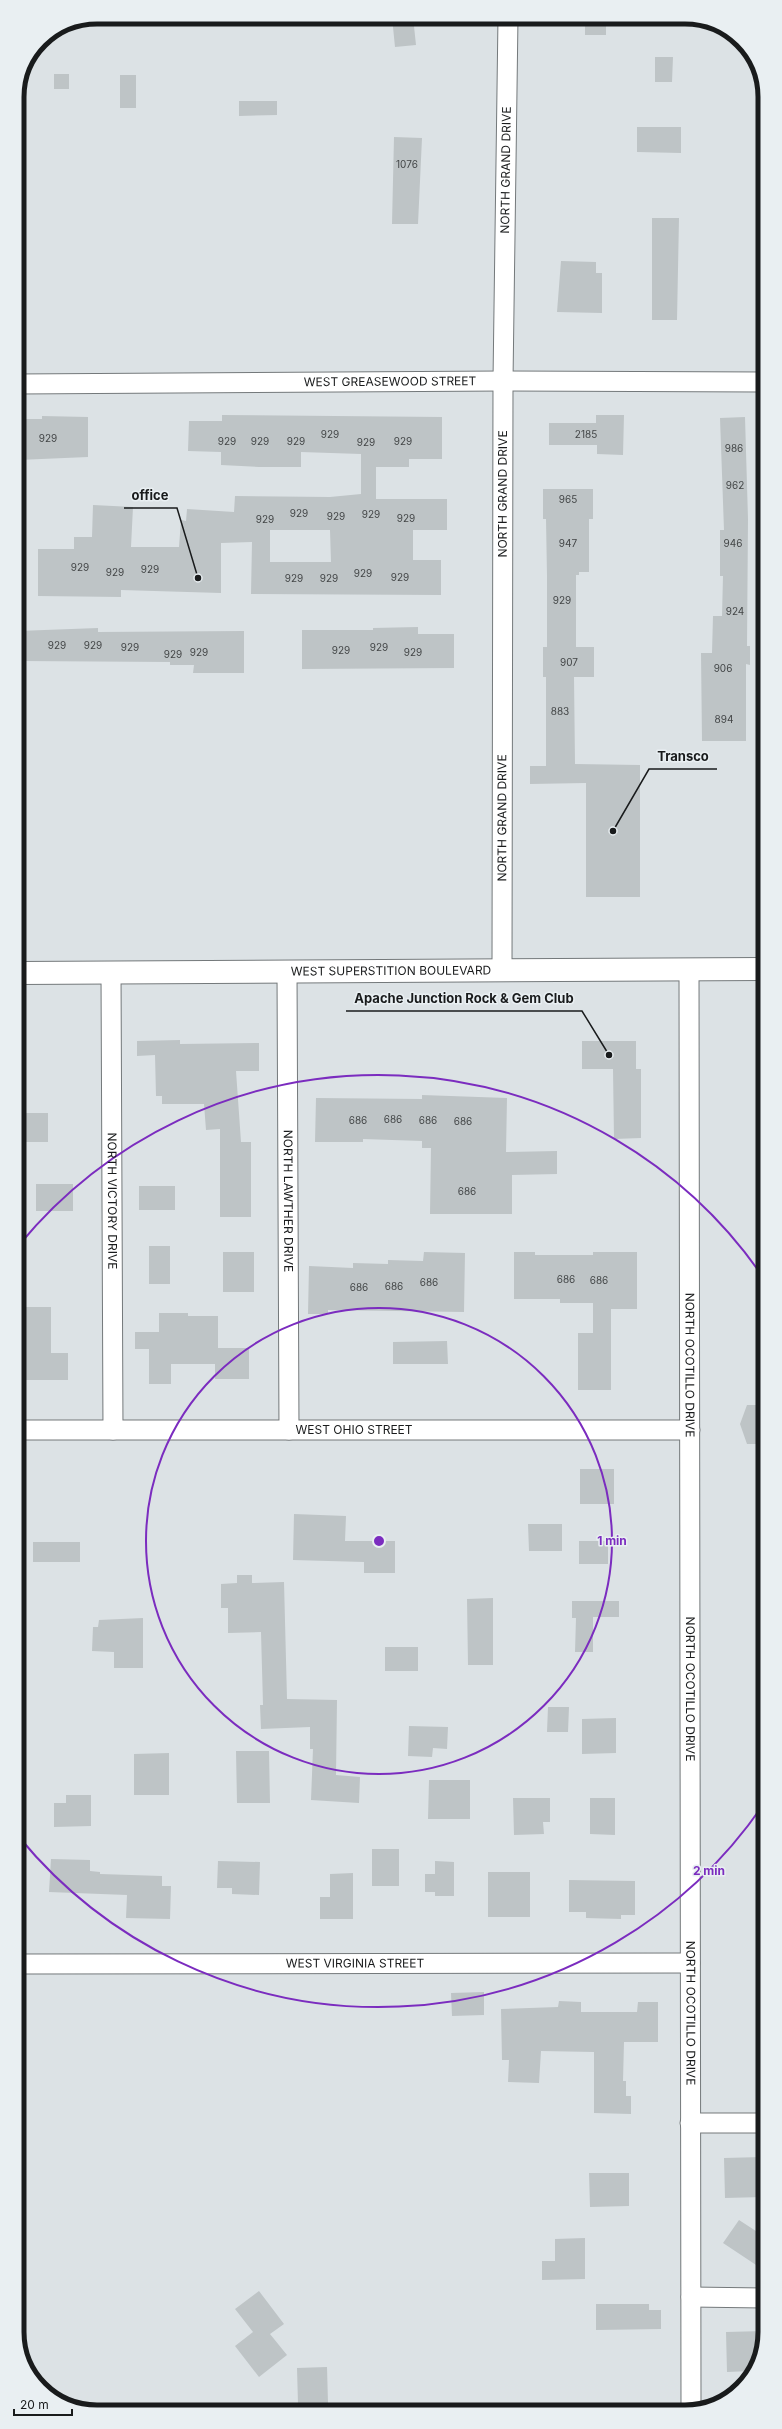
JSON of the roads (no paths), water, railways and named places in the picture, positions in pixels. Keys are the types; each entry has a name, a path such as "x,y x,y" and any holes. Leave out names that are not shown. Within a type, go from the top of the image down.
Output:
{"main road":[{"name":"WEST SUPERSTITION BOULEVARD","path":"24,973 758,969"}],"street":[{"name":"NORTH GRAND DRIVE","path":"502,970 503,381 508,24"},
{"name":"WEST GREASEWOOD STREET","path":"24,384 503,381 758,382"},
{"name":"NORTH OCOTILLO DRIVE","path":"689,969 691,2404"},
{"name":"NORTH VICTORY DRIVE","path":"111,972 113,1430"},
{"name":"NORTH LAWTHER DRIVE","path":"287,972 289,1430"},
{"name":"WEST OHIO STREET","path":"24,1430 690,1430"},
{"name":"WEST VIRGINIA STREET","path":"24,1964 690,1963"},
{"path":"690,2123 758,2123"},
{"path":"692,2297 758,2298"}],"place":[{"name":"office","path":"198,578"},
{"name":"Transco","path":"613,831"},
{"name":"Apache Junction Rock & Gem Club","path":"609,1055"}]}
